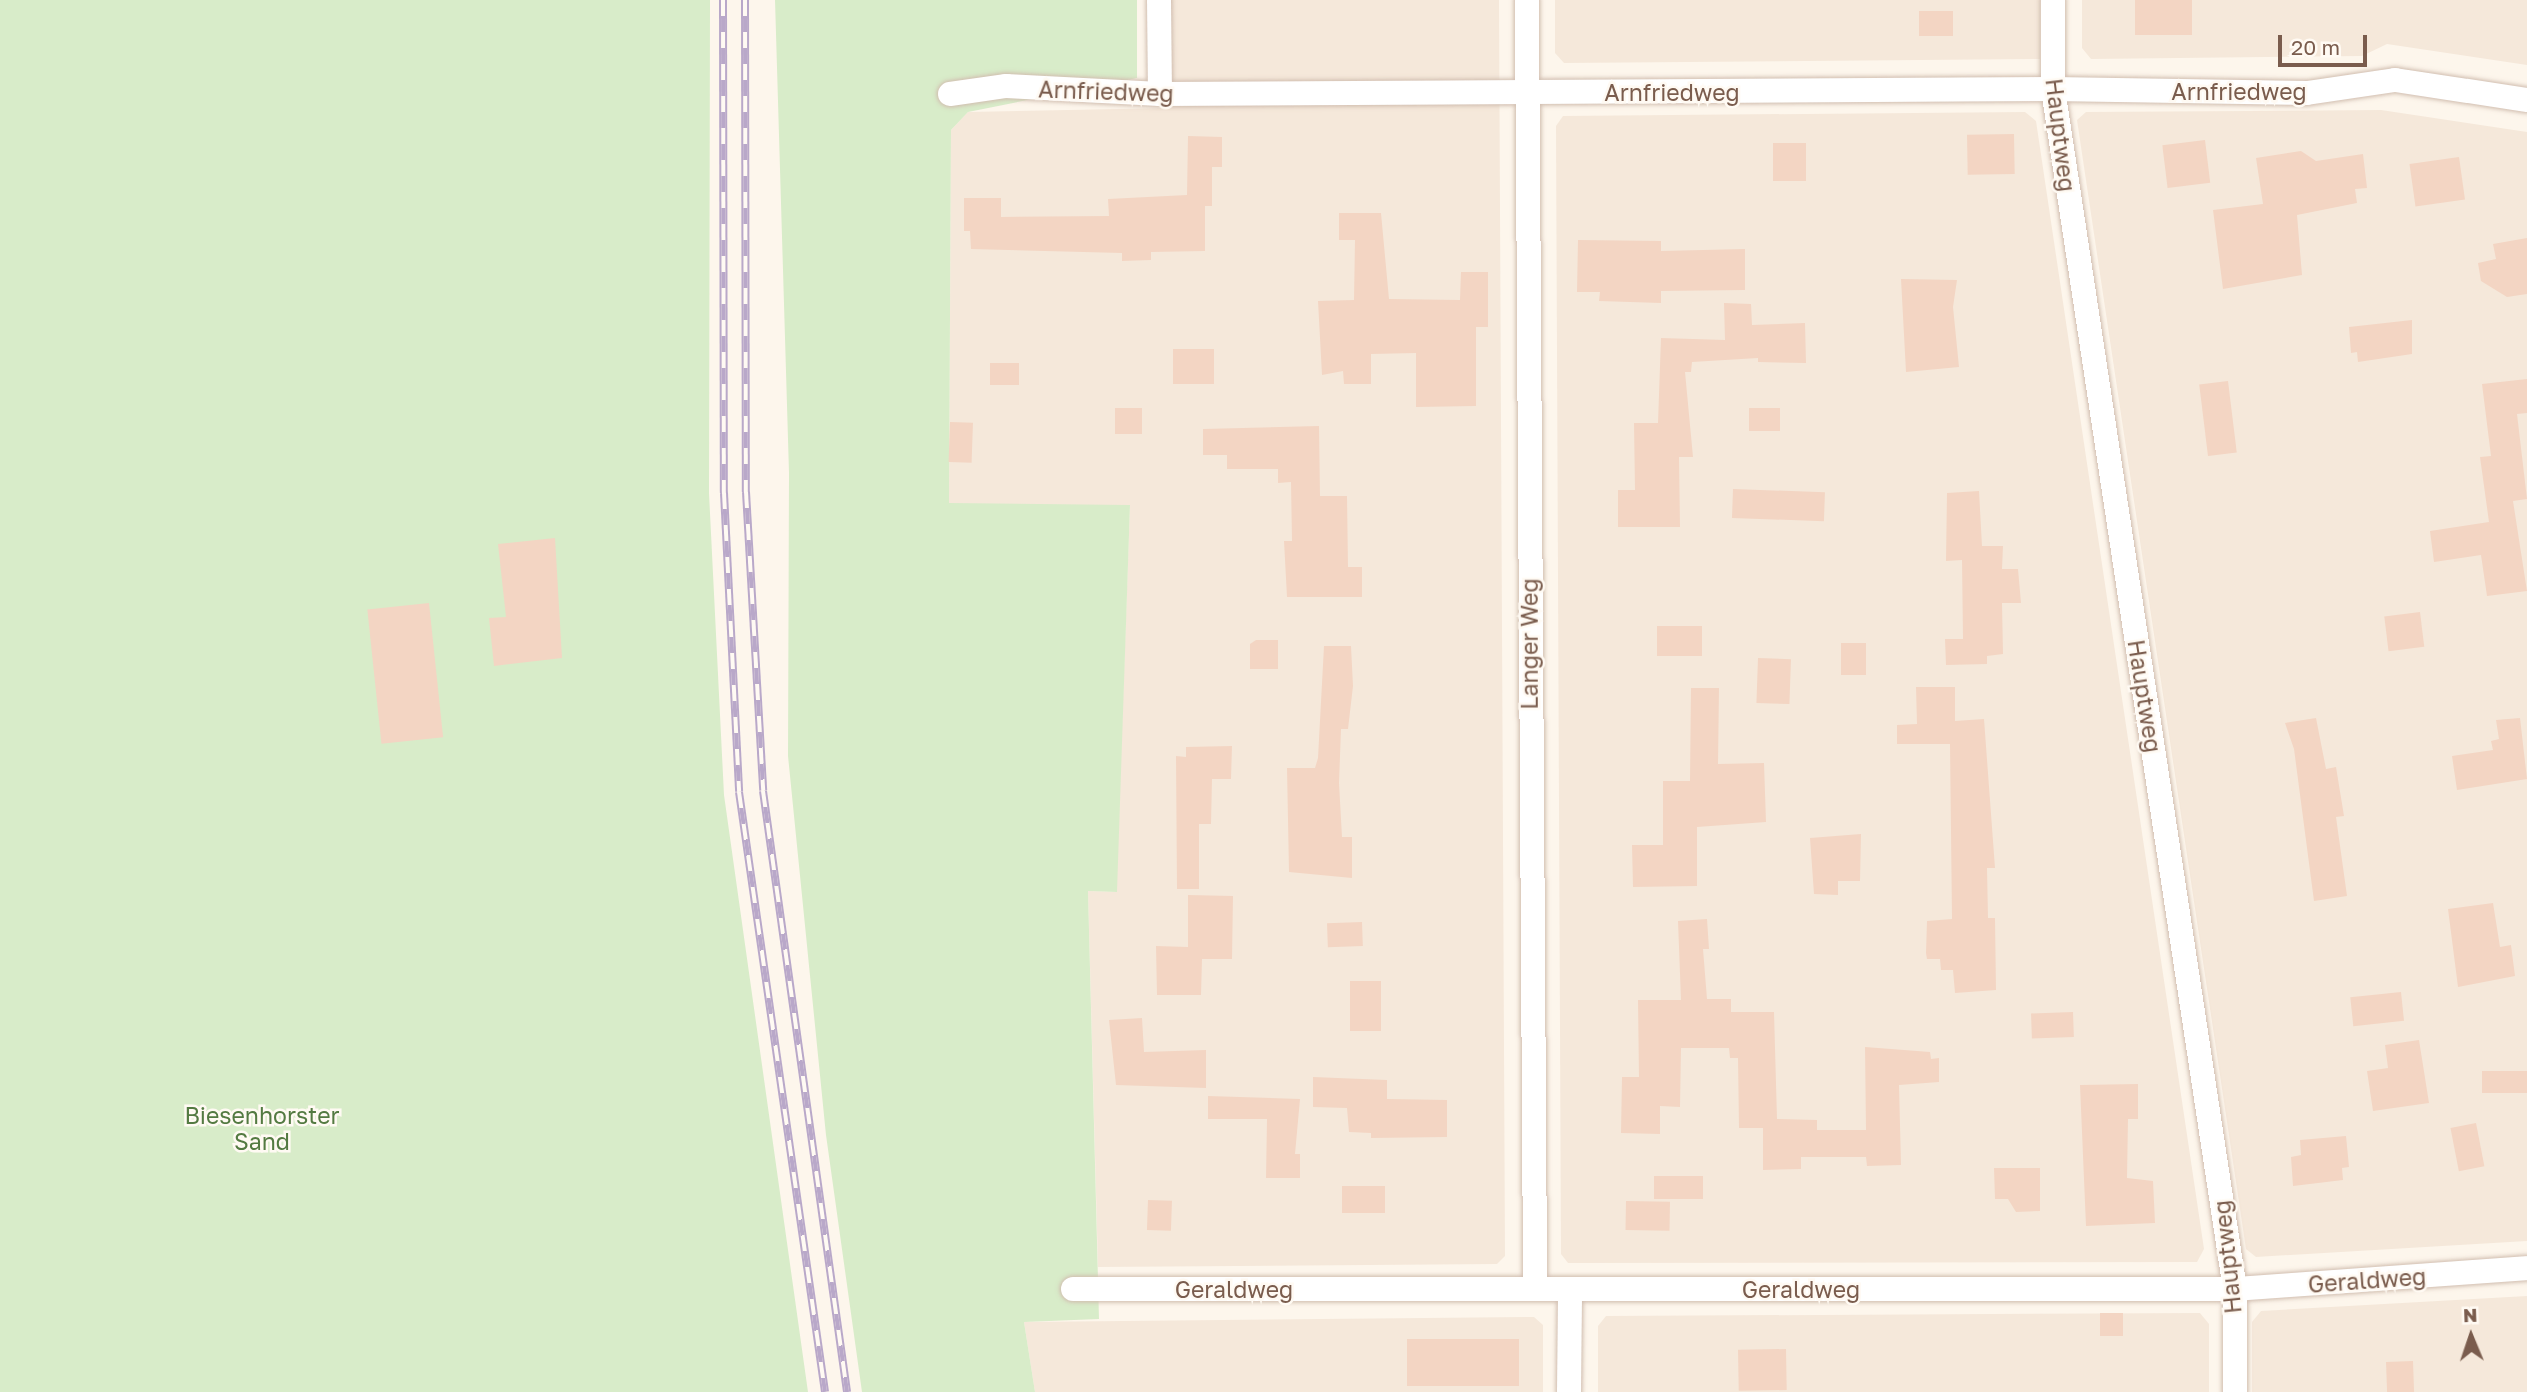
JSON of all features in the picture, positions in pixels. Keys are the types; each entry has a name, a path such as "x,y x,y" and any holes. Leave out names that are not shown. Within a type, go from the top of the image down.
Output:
{"street":[{"path":"1159,0 1160,94"},
{"name":"Langer Weg","path":"1527,0 1535,1288"},
{"name":"Hauptweg","path":"2053,0 2053,89 2235,1289 2235,1392"},
{"name":"Arnfriedweg","path":"950,94 1006,86 1160,94 2053,89 2307,93 2395,80 2527,100"},
{"name":"Geraldweg","path":"1073,1289 2235,1289 2527,1268"},
{"path":"1569,1392 1570,1289"}],"shaded area":[{"path":"1171,0 1499,0 1505,1256 1497,1264 1098,1267 1088,891 1116,892 1130,506 949,504 951,130 968,112 1171,108"},
{"path":"1555,0 2040,0 2040,59 1564,63 1555,53"},
{"path":"2082,0 2527,0 2527,65 2387,44 2362,56 2091,59 2082,48"},
{"path":"2381,110 2527,132 2527,1241 2256,1257 2246,1249 2077,120 2086,112"},
{"path":"2025,112 2036,121 2204,1249 2197,1262 1568,1263 1561,1254 1556,126 1563,116"},
{"path":"2527,1296 2527,1392 2252,1392 2252,1322 2261,1311"},
{"path":"2200,1313 2209,1324 2209,1392 1598,1392 1598,1326 1606,1316"},
{"path":"1534,1317 1543,1325 1543,1392 1035,1392 1024,1322"}],"green space":[{"name":"Biesenhorster Sand","path":"0,0 710,0 709,493 724,795 808,1392 0,1392"},
{"path":"775,0 1137,0 1137,78 968,112 951,130 949,503 1130,505 1117,892 1088,891 1099,1319 1024,1322 1035,1392 862,1392 826,1135 788,756 789,473"}],"building":[{"path":"2135,0 2192,0 2192,35 2135,35"},
{"path":"1919,11 1953,11 1953,36 1919,36"},
{"path":"2014,134 2015,174 1968,175 1967,135"},
{"path":"1188,136 1222,137 1222,167 1212,167 1212,206 1205,206 1205,251 1151,252 1151,260 1122,261 1122,253 971,249 970,231 964,231 964,198 1001,198 1001,217 1109,216 1108,199 1187,195"},
{"path":"2205,140 2210,183 2168,188 2162,145"},
{"path":"1773,143 1806,143 1806,181 1773,181"},
{"path":"2301,151 2316,161 2363,154 2367,188 2355,189 2357,203 2297,215 2302,275 2223,289 2213,210 2263,204 2256,158"},
{"path":"2459,157 2465,200 2415,207 2409,164"},
{"path":"1339,213 1381,213 1389,299 1460,300 1461,272 1488,272 1488,327 1476,327 1476,406 1416,407 1416,353 1371,354 1371,384 1344,384 1343,371 1322,375 1318,301 1354,300 1355,240 1339,240"},
{"path":"2527,238 2527,294 2507,297 2481,281 2478,263 2496,259 2493,244"},
{"path":"1578,240 1661,241 1661,251 1745,249 1745,290 1661,291 1661,303 1599,301 1600,292 1577,292"},
{"path":"1901,279 1957,280 1953,307 1959,367 1906,372"},
{"path":"1724,303 1751,304 1752,325 1805,323 1806,363 1758,362 1758,358 1692,362 1691,372 1685,372 1693,457 1679,457 1680,527 1618,527 1618,490 1635,490 1634,423 1658,423 1661,338 1725,340"},
{"path":"2412,320 2412,354 2358,362 2357,352 2351,353 2349,327"},
{"path":"1173,349 1214,349 1214,384 1173,384"},
{"path":"990,363 1019,363 1019,385 990,385"},
{"path":"2527,379 2527,413 2517,414 2527,499 2513,501 2527,591 2487,596 2481,555 2434,562 2430,531 2489,522 2480,457 2491,456 2482,384"},
{"path":"2228,381 2237,452 2208,456 2199,385"},
{"path":"1115,408 1142,408 1142,434 1115,434"},
{"path":"1749,408 1780,408 1780,431 1749,431"},
{"path":"950,422 973,423 972,463 949,462"},
{"path":"1319,426 1320,496 1347,496 1348,567 1362,567 1362,597 1287,597 1284,541 1292,541 1291,482 1278,483 1278,469 1227,469 1227,455 1203,455 1203,429"},
{"path":"1733,489 1825,492 1824,521 1732,518"},
{"path":"1979,491 1982,546 2003,546 2002,569 2018,569 2021,603 2002,603 2003,654 1987,656 1987,664 1946,665 1945,639 1963,639 1962,560 1946,561 1947,493"},
{"path":"555,538 562,658 494,666 489,618 506,617 498,544"},
{"path":"429,603 443,737 381,744 367,609"},
{"path":"2420,612 2424,647 2389,651 2384,616"},
{"path":"1657,626 1702,626 1702,656 1657,656"},
{"path":"1256,640 1278,640 1278,669 1250,669 1250,644"},
{"path":"1841,643 1866,643 1866,675 1841,675"},
{"path":"1324,646 1351,646 1353,686 1348,729 1341,729 1339,783 1342,837 1352,837 1352,878 1289,872 1287,768 1315,768 1318,758"},
{"path":"1758,658 1791,659 1789,704 1756,703"},
{"path":"1916,687 1955,687 1955,721 1984,719 1995,868 1987,868 1988,918 1995,918 1996,990 1955,993 1953,970 1941,970 1940,959 1927,959 1927,921 1952,919 1950,744 1897,744 1897,725 1917,724"},
{"path":"1691,688 1719,688 1718,764 1764,763 1766,822 1697,827 1697,886 1633,887 1632,845 1663,845 1663,781 1690,781"},
{"path":"2316,718 2326,769 2336,767 2344,816 2336,817 2347,896 2314,901 2294,749 2285,723"},
{"path":"2520,718 2527,779 2457,790 2452,756 2493,750 2491,741 2499,739 2496,720"},
{"path":"1232,746 1231,779 1212,779 1211,824 1199,824 1199,889 1177,889 1176,756 1186,757 1186,747"},
{"path":"1861,834 1860,881 1838,881 1838,895 1814,894 1810,838"},
{"path":"1188,895 1233,896 1232,959 1202,959 1201,995 1157,995 1156,946 1188,947"},
{"path":"2493,903 2500,947 2511,945 2515,976 2458,987 2448,909"},
{"path":"1707,919 1709,949 1703,949 1707,999 1731,999 1731,1012 1774,1012 1777,1119 1817,1120 1817,1130 1866,1130 1865,1047 1930,1052 1931,1059 1939,1058 1939,1082 1899,1085 1901,1165 1867,1166 1866,1157 1801,1157 1801,1169 1763,1170 1763,1128 1739,1128 1738,1058 1730,1058 1729,1048 1681,1048 1680,1107 1660,1106 1660,1134 1621,1133 1622,1077 1639,1077 1638,1000 1681,1000 1678,921"},
{"path":"1362,922 1363,946 1328,947 1327,923"},
{"path":"1350,981 1381,981 1381,1031 1350,1031"},
{"path":"2401,992 2404,1021 2353,1026 2350,997"},
{"path":"2073,1012 2074,1037 2032,1038 2031,1013"},
{"path":"1142,1018 1144,1052 1206,1050 1206,1088 1116,1085 1109,1020"},
{"path":"2419,1040 2429,1103 2373,1111 2367,1071 2388,1068 2385,1045"},
{"path":"2482,1071 2527,1071 2527,1093 2482,1093"},
{"path":"1313,1077 1387,1080 1387,1099 1447,1100 1447,1137 1371,1138 1371,1133 1349,1132 1347,1108 1313,1107"},
{"path":"2138,1084 2138,1119 2128,1119 2127,1178 2153,1181 2155,1223 2086,1226 2080,1085"},
{"path":"1208,1096 1300,1099 1295,1154 1300,1154 1300,1178 1266,1178 1267,1119 1208,1119"},
{"path":"2476,1123 2484,1166 2459,1171 2450,1128"},
{"path":"2346,1136 2349,1167 2342,1168 2343,1180 2293,1186 2291,1157 2301,1155 2300,1140"},
{"path":"1994,1168 2040,1168 2040,1211 2016,1212 2008,1199 1995,1199"},
{"path":"1654,1176 1703,1176 1703,1199 1654,1199"},
{"path":"1342,1186 1385,1186 1385,1213 1342,1213"},
{"path":"1148,1200 1172,1201 1171,1231 1147,1230"},
{"path":"1626,1201 1670,1202 1669,1231 1625,1230"},
{"path":"2100,1313 2123,1313 2123,1336 2100,1336"},
{"path":"1407,1339 1519,1339 1519,1386 1407,1386"},
{"path":"1786,1349 1787,1390 1739,1391 1738,1350"},
{"path":"2413,1361 2414,1392 2387,1392 2386,1362"}],"railway":[{"path":"723,0 724,493 739,792 825,1392"},
{"path":"745,0 746,492 763,791 847,1392"}]}
